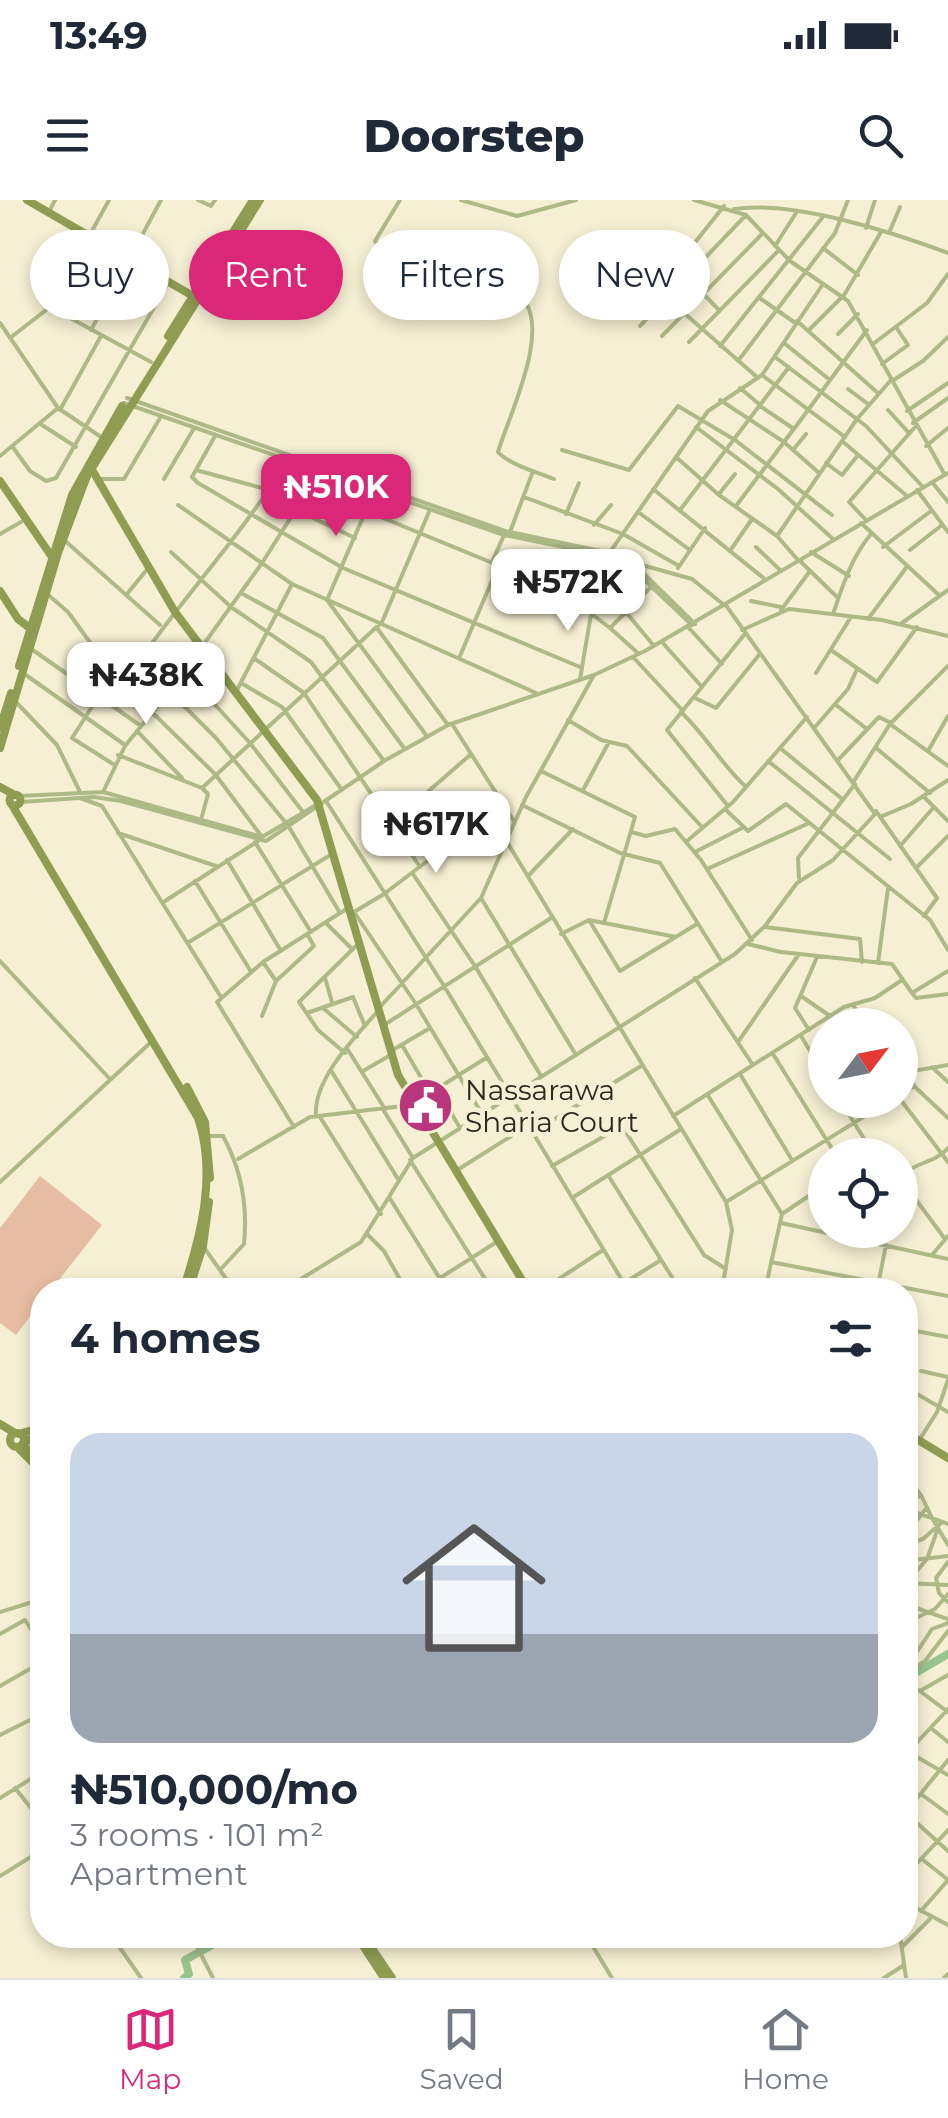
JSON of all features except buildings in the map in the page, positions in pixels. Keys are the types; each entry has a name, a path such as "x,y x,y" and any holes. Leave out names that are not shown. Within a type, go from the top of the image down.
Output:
{"main road":[{"path":"27,200 83,230"},
{"path":"237,230 257,200"},
{"path":"0,728 72,495 102,438 257,200"},
{"path":"170,279 189,293"},
{"path":"0,748 53,560 91,468 150,362 189,302"},
{"path":"91,468 175,612 202,649 239,687 319,804 349,912 354,946 384,1025 390,1054"},
{"path":"0,480 53,560"},
{"path":"0,488 20,522 53,560"},
{"path":"0,590 31,633"},
{"path":"0,598 31,633"},
{"path":"0,787 16,800 197,1103 206,1137 209,1209 203,1246 191,1278"},
{"path":"0,795 16,800 191,1104 206,1137 201,1234 189,1278"},
{"path":"319,804 390,1054 412,1104 518,1278"},
{"path":"435,1143 519,1278"},
{"path":"0,1427 30,1456"},
{"path":"0,1447 30,1435"},
{"path":"918,1439 948,1458"},
{"path":"368,1948 388,1978"}],"street":[{"path":"49,212 55,200"},
{"path":"92,230 109,200"},
{"path":"145,230 162,200"},
{"path":"198,200 211,206 215,200"},
{"path":"400,200 375,241 381,252 439,284 471,272 512,291 528,306 532,327 526,366 498,452 509,462 554,479"},
{"path":"461,200 512,216 576,200"},
{"path":"287,825 384,761 450,724 594,675 636,656 947,474 926,446 867,330 843,296 790,260 746,215 694,200"},
{"path":"738,361 823,248 840,222 848,200"},
{"path":"866,228 875,200"},
{"path":"705,230 724,206"},
{"path":"889,233 900,206"},
{"path":"734,209 822,218 948,252"},
{"path":"689,342 777,248 796,213"},
{"path":"710,254 746,215"},
{"path":"720,346 822,218"},
{"path":"808,330 843,296 881,232"},
{"path":"710,287 762,234"},
{"path":"823,248 858,275"},
{"path":"873,344 927,303 948,274"},
{"path":"12,446 30,471 50,481 56,478 170,279"},
{"path":"580,679 592,591 606,555 702,418 720,400 760,376 823,284"},
{"path":"761,299 808,330 878,394"},
{"path":"710,301 719,309"},
{"path":"838,334 858,314"},
{"path":"10,338 33,320"},
{"path":"73,320 150,362"},
{"path":"91,330 96,320"},
{"path":"640,326 646,320"},
{"path":"662,336 678,320"},
{"path":"690,320 738,361 808,410 907,496"},
{"path":"0,322 59,409 102,438"},
{"path":"882,364 908,345 896,327"},
{"path":"736,506 867,330"},
{"path":"0,456 59,409 101,336"},
{"path":"777,536 878,394 891,380 923,361 948,336"},
{"path":"784,344 830,380"},
{"path":"775,357 857,419 891,450 920,489 946,529 910,550"},
{"path":"680,510 789,367"},
{"path":"908,411 948,383"},
{"path":"740,388 793,430"},
{"path":"848,389 870,404"},
{"path":"948,398 914,425 850,502 870,534 948,601"},
{"path":"720,400 784,442 819,472"},
{"path":"128,402 193,430 506,533"},
{"path":"128,402 430,511 506,533 677,570"},
{"path":"562,450 626,471 638,464 674,408 702,418 735,440 832,515"},
{"path":"888,410 909,433"},
{"path":"96,478 124,479 160,418"},
{"path":"40,424 76,447"},
{"path":"696,427 798,505 833,539"},
{"path":"926,446 948,429"},
{"path":"164,478 193,430"},
{"path":"793,451 806,434"},
{"path":"215,435 192,479 343,568 580,667"},
{"path":"826,464 842,474 859,454"},
{"path":"675,456 719,495 777,536 839,598"},
{"path":"123,684 162,626 233,544 286,462"},
{"path":"196,470 262,488"},
{"path":"492,562 534,470"},
{"path":"102,795 118,756 202,649 320,471"},
{"path":"719,495 735,474"},
{"path":"932,482 948,502"},
{"path":"566,514 580,483"},
{"path":"653,489 732,548 766,580"},
{"path":"327,600 374,492"},
{"path":"524,496 622,534 700,584 724,605 917,867 938,900 924,916"},
{"path":"178,504 292,584 460,656 536,694"},
{"path":"594,525 611,505"},
{"path":"296,510 354,538"},
{"path":"202,788 382,622 430,511"},
{"path":"883,547 931,511"},
{"path":"366,512 546,585"},
{"path":"638,512 690,550"},
{"path":"732,548 753,518"},
{"path":"0,534 20,522"},
{"path":"677,570 704,528"},
{"path":"833,616 850,576 850,563 870,534"},
{"path":"63,538 162,626"},
{"path":"756,548 780,570"},
{"path":"171,552 231,607 311,662 384,761"},
{"path":"812,552 850,576"},
{"path":"606,555 640,573"},
{"path":"630,562 692,626 722,664"},
{"path":"460,656 499,564"},
{"path":"126,594 149,567"},
{"path":"868,618 906,568"},
{"path":"742,828 667,731 744,632 781,608 810,571"},
{"path":"624,592 640,573"},
{"path":"292,584 239,687 285,711 343,791"},
{"path":"610,628 653,585"},
{"path":"902,623 948,590"},
{"path":"592,591 625,612 654,646"},
{"path":"46,593 61,604 112,674 154,710 215,774 258,840 309,933 314,946 276,981 262,1016"},
{"path":"241,593 320,635 404,749"},
{"path":"327,600 427,736"},
{"path":"752,601 833,616 902,623 948,636"},
{"path":"588,612 610,628 636,656 716,747 722,763 746,788"},
{"path":"816,672 851,617"},
{"path":"831,650 878,682 917,627"},
{"path":"377,628 450,724 514,821"},
{"path":"662,642 704,688"},
{"path":"30,648 99,694 139,729 184,780"},
{"path":"695,698 716,708 759,655"},
{"path":"255,659 304,692 420,867"},
{"path":"800,880 796,862 830,811 855,783 890,724 948,666"},
{"path":"815,727 836,704 857,669"},
{"path":"185,672 250,742 304,812"},
{"path":"22,673 125,746"},
{"path":"112,674 72,738 113,764"},
{"path":"380,1214 318,1117 316,1096 400,983 481,898 522,805 594,675"},
{"path":"170,691 287,825 312,866 416,1004 482,1114"},
{"path":"14,700 57,746 80,796 102,806 221,997"},
{"path":"836,704 867,729"},
{"path":"838,760 880,716 948,766"},
{"path":"928,751 948,716"},
{"path":"686,840 727,808 807,717"},
{"path":"568,720 610,742 620,742 644,762 702,828"},
{"path":"582,791 610,742"},
{"path":"780,748 842,798"},
{"path":"876,748 930,793"},
{"path":"392,823 470,755"},
{"path":"118,756 202,788 208,794 201,820"},
{"path":"768,762 890,859"},
{"path":"541,770 635,817 604,922"},
{"path":"880,817 924,797 948,780"},
{"path":"102,795 258,840"},
{"path":"16,800 102,795 201,820 258,840"},
{"path":"924,797 948,821"},
{"path":"164,902 319,804"},
{"path":"319,804 444,986 621,1278"},
{"path":"695,852 742,828 753,828 786,804 924,916 948,950"},
{"path":"294,1127 217,1007 221,997 281,950 384,894 501,805"},
{"path":"522,805 624,854 663,866 722,962"},
{"path":"901,845 934,808"},
{"path":"304,1278 347,1253 367,1234 411,1159 750,942 800,880 842,851 876,811"},
{"path":"707,869 806,824"},
{"path":"631,832 646,836 674,829 686,840 750,942 799,954 895,966 916,998 948,994"},
{"path":"528,876 573,830"},
{"path":"118,833 216,866"},
{"path":"917,867 948,836"},
{"path":"507,842 616,1028 726,1202 732,1230 724,1278"},
{"path":"189,942 332,854"},
{"path":"227,860 281,950"},
{"path":"413,874 476,966 541,1076"},
{"path":"195,880 251,971"},
{"path":"878,963 888,887"},
{"path":"481,898 576,1055"},
{"path":"384,1025 551,918"},
{"path":"589,920 620,971 698,924"},
{"path":"561,934 589,920 676,937"},
{"path":"326,923 354,946 299,1000 324,1037 347,1051 362,1072 485,1278"},
{"path":"764,927 860,939 862,962"},
{"path":"938,934 948,927"},
{"path":"738,1042 799,954"},
{"path":"808,1029 794,1008 817,956"},
{"path":"0,961 110,1080"},
{"path":"263,962 276,981"},
{"path":"912,993 948,971"},
{"path":"325,978 332,1003"},
{"path":"695,978 753,1065"},
{"path":"847,1008 875,998 902,980"},
{"path":"801,996 814,1008"},
{"path":"307,1012 352,997 365,1026"},
{"path":"853,1004 855,1008"},
{"path":"323,1008 357,1037"},
{"path":"362,1072 430,1028"},
{"path":"673,1116 808,1031"},
{"path":"800,1036 808,1049"},
{"path":"0,1182 153,1040"},
{"path":"402,1045 430,1093"},
{"path":"773,1054 826,1138"},
{"path":"238,1159 318,1117 412,1104 487,1058"},
{"path":"918,1070 948,1065"},
{"path":"532,1133 641,1066"},
{"path":"932,1067 948,1082"},
{"path":"332,1072 398,1180"},
{"path":"740,1074 792,1161"},
{"path":"437,1089 460,1128"},
{"path":"918,1090 948,1118"},
{"path":"706,1094 782,1214 768,1278"},
{"path":"851,1118 863,1138"},
{"path":"830,1138 860,1118"},
{"path":"915,1118 948,1162"},
{"path":"454,1172 528,1126"},
{"path":"552,1166 618,1126 704,1255 726,1269"},
{"path":"572,1198 681,1129"},
{"path":"206,1137 219,1133 238,1159 245,1239 239,1252 220,1270"},
{"path":"918,1162 942,1155 948,1148"},
{"path":"726,1202 808,1151"},
{"path":"608,1175 673,1278"},
{"path":"782,1214 808,1196"},
{"path":"389,1198 440,1278 495,1243"},
{"path":"918,1201 947,1237 932,1255"},
{"path":"781,1223 808,1229"},
{"path":"367,1234 384,1251 399,1278"},
{"path":"203,1246 226,1278"},
{"path":"880,1278 885,1248"},
{"path":"900,1248 948,1258"},
{"path":"560,1278 603,1250"},
{"path":"637,1278 662,1260"},
{"path":"771,1262 857,1278"},
{"path":"918,1290 948,1296"},
{"path":"918,1331 948,1337"},
{"path":"918,1437 940,1406 948,1379 922,1371"},
{"path":"918,1394 948,1412"},
{"path":"918,1491 948,1546"},
{"path":"918,1520 927,1507"},
{"path":"918,1513 948,1524"},
{"path":"918,1570 930,1557 941,1523"},
{"path":"918,1541 937,1531"},
{"path":"923,1539 930,1557 946,1569"},
{"path":"918,1559 948,1559 946,1569 936,1578 948,1602"},
{"path":"918,1586 948,1585"},
{"path":"918,1617 946,1596"},
{"path":"0,1612 30,1603"},
{"path":"918,1607 932,1610 948,1621 932,1629 918,1651"},
{"path":"0,1634 24,1620 30,1629"},
{"path":"918,1665 948,1631"},
{"path":"0,1686 30,1669"},
{"path":"918,1740 948,1711 920,1691 948,1674"},
{"path":"940,1679 948,1686"},
{"path":"0,1734 30,1720"},
{"path":"931,1728 948,1742"},
{"path":"918,1757 948,1775"},
{"path":"918,1798 948,1760"},
{"path":"0,1798 30,1779"},
{"path":"15,1788 30,1807"},
{"path":"921,1794 948,1814"},
{"path":"918,1825 948,1851"},
{"path":"918,1864 948,1830"},
{"path":"0,1876 30,1857"},
{"path":"921,1911 948,1880 923,1860"},
{"path":"918,1909 948,1925"},
{"path":"918,1931 931,1918"},
{"path":"120,1948 141,1978"},
{"path":"198,1948 212,1978"},
{"path":"596,1948 612,1978"},
{"path":"902,1948 906,1978"},
{"path":"884,1978 904,1965"}],"shaded area":[{"path":"40,1176 102,1225 60,1278 30,1278 30,1317 16,1335 0,1323 0,1228"}],"waterway":[{"path":"918,1671 948,1654"},
{"path":"184,1978 189,1974 185,1960 207,1948"}],"place":[{"name":"Nassarawa Sharia Court","path":"426,1106"}]}
